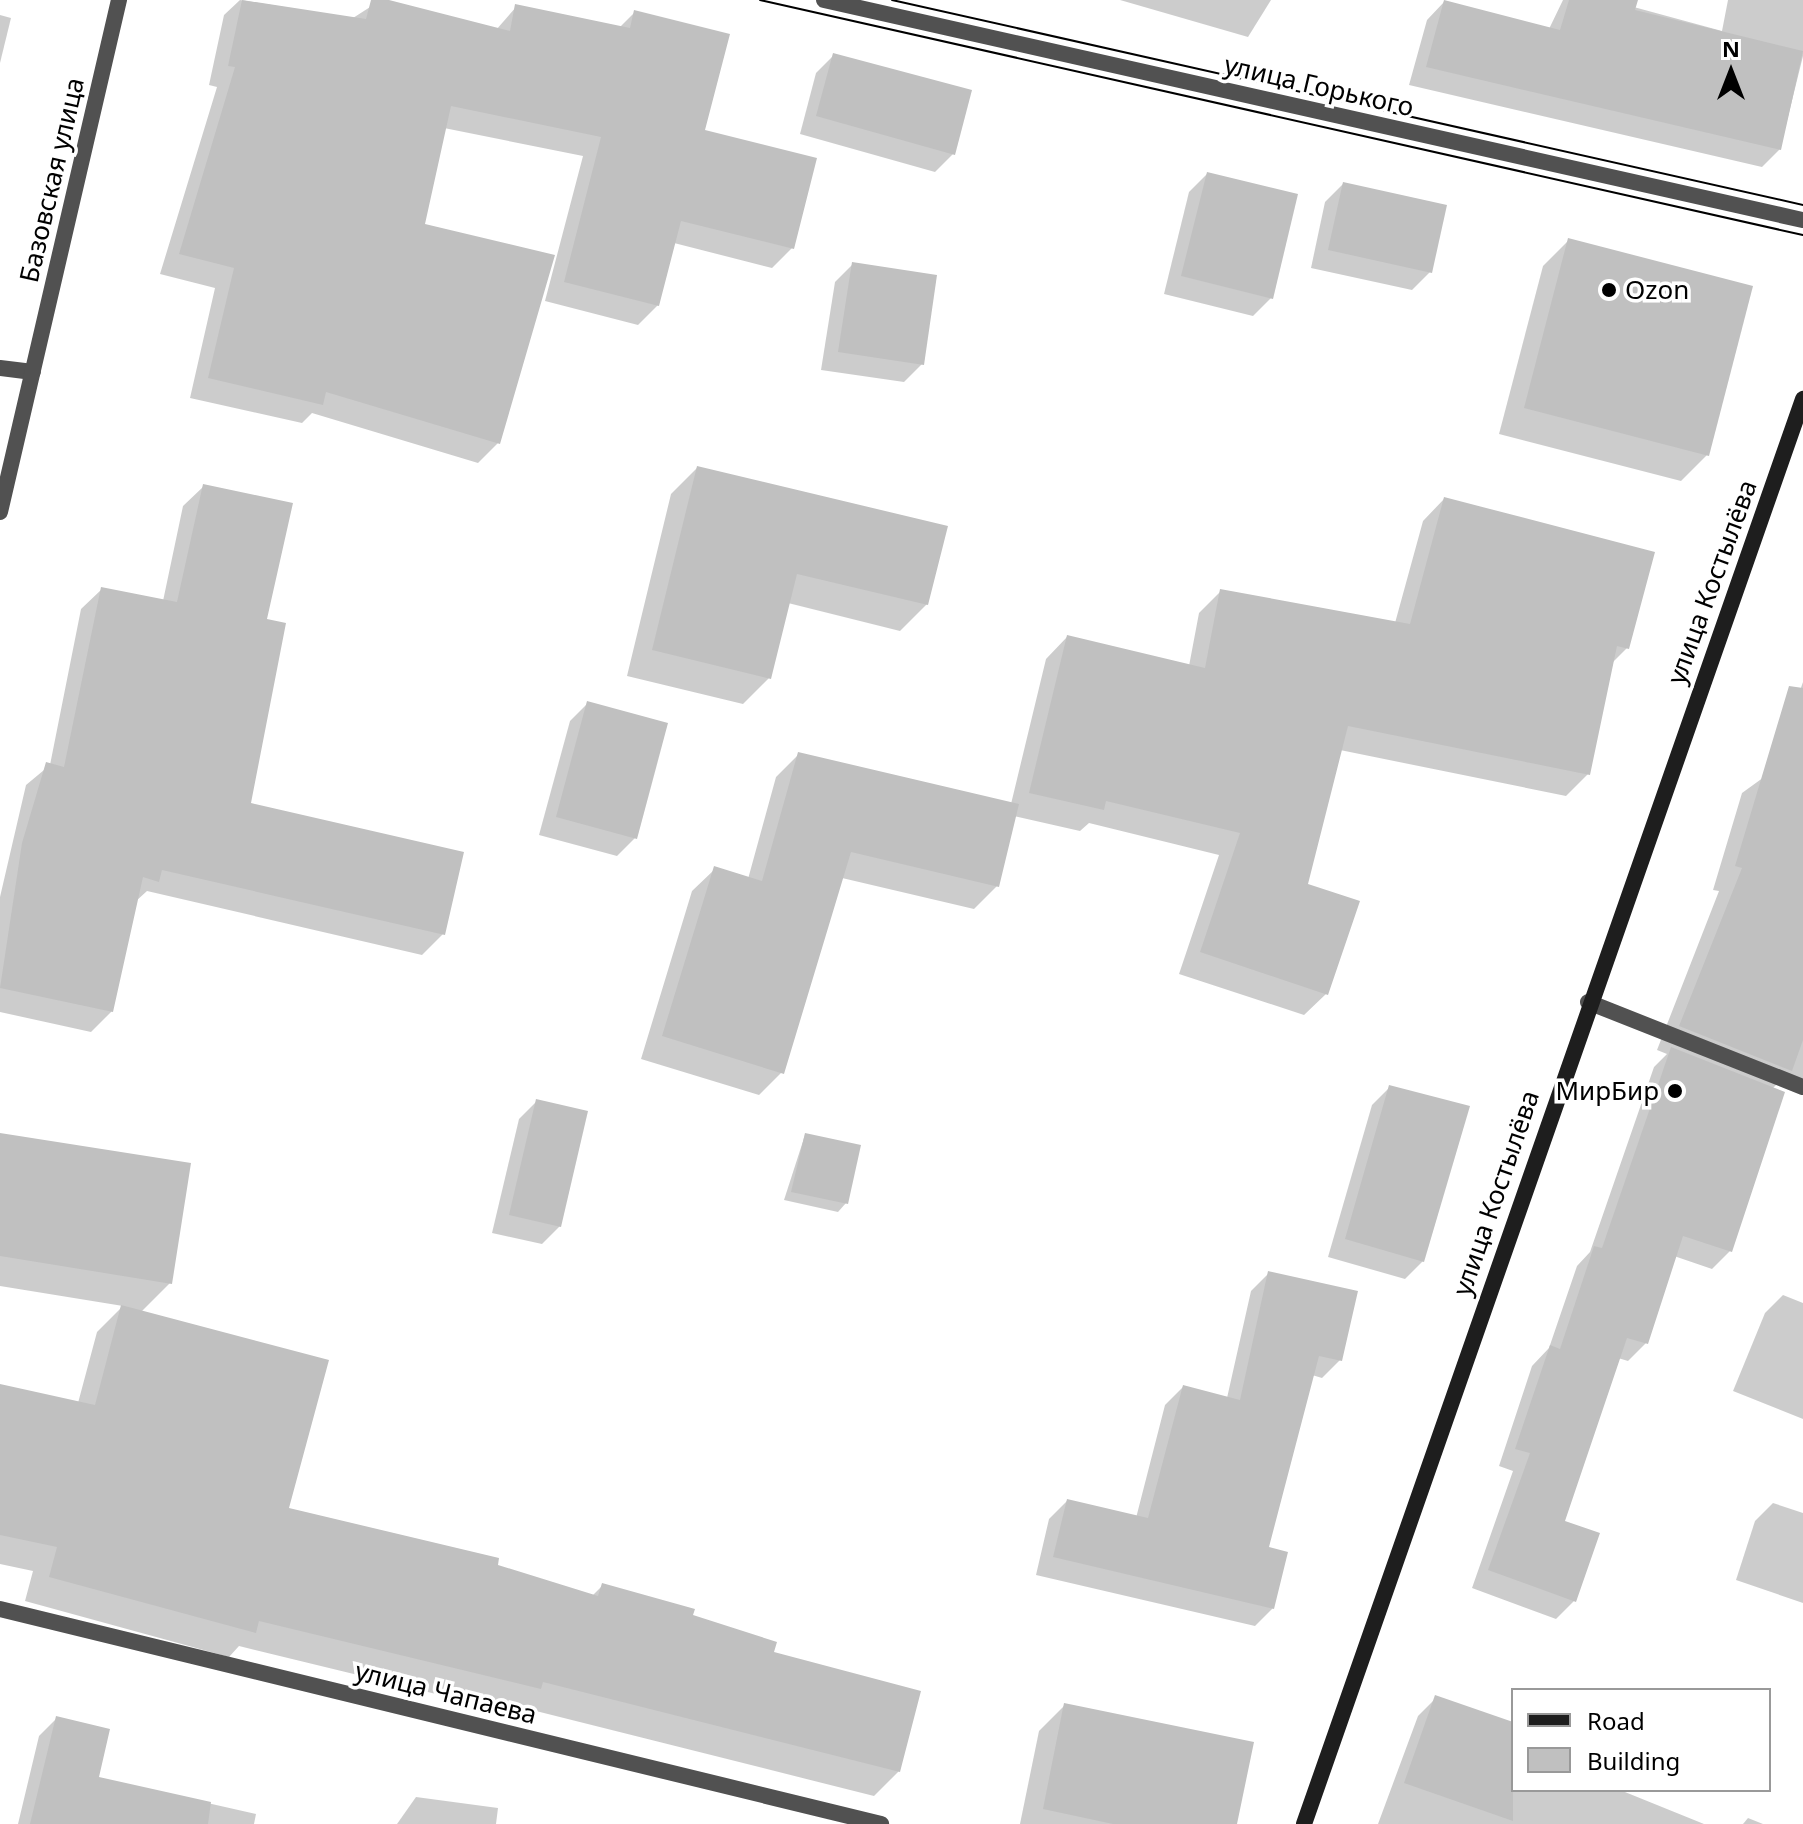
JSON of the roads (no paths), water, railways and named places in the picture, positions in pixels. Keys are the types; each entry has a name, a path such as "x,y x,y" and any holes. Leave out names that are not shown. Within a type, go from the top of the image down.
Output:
{"main road":[{"name":"улица Костылёва","path":"1304,1824 1588,1002 1803,399"}],"street":[{"name":"Базовская улица","path":"0,512 119,0"},
{"name":"улица Горького","path":"824,0 1803,220"},
{"path":"0,368 33,372"},
{"path":"1588,1002 1803,1087"},
{"name":"улица Чапаева","path":"0,1609 881,1824"}],"tram line":[{"path":"760,0 1803,235"},
{"path":"892,0 1803,205"}],"place":[{"name":"Ozon","path":"1609,290"},
{"name":"МирБир","path":"1675,1091"}]}
